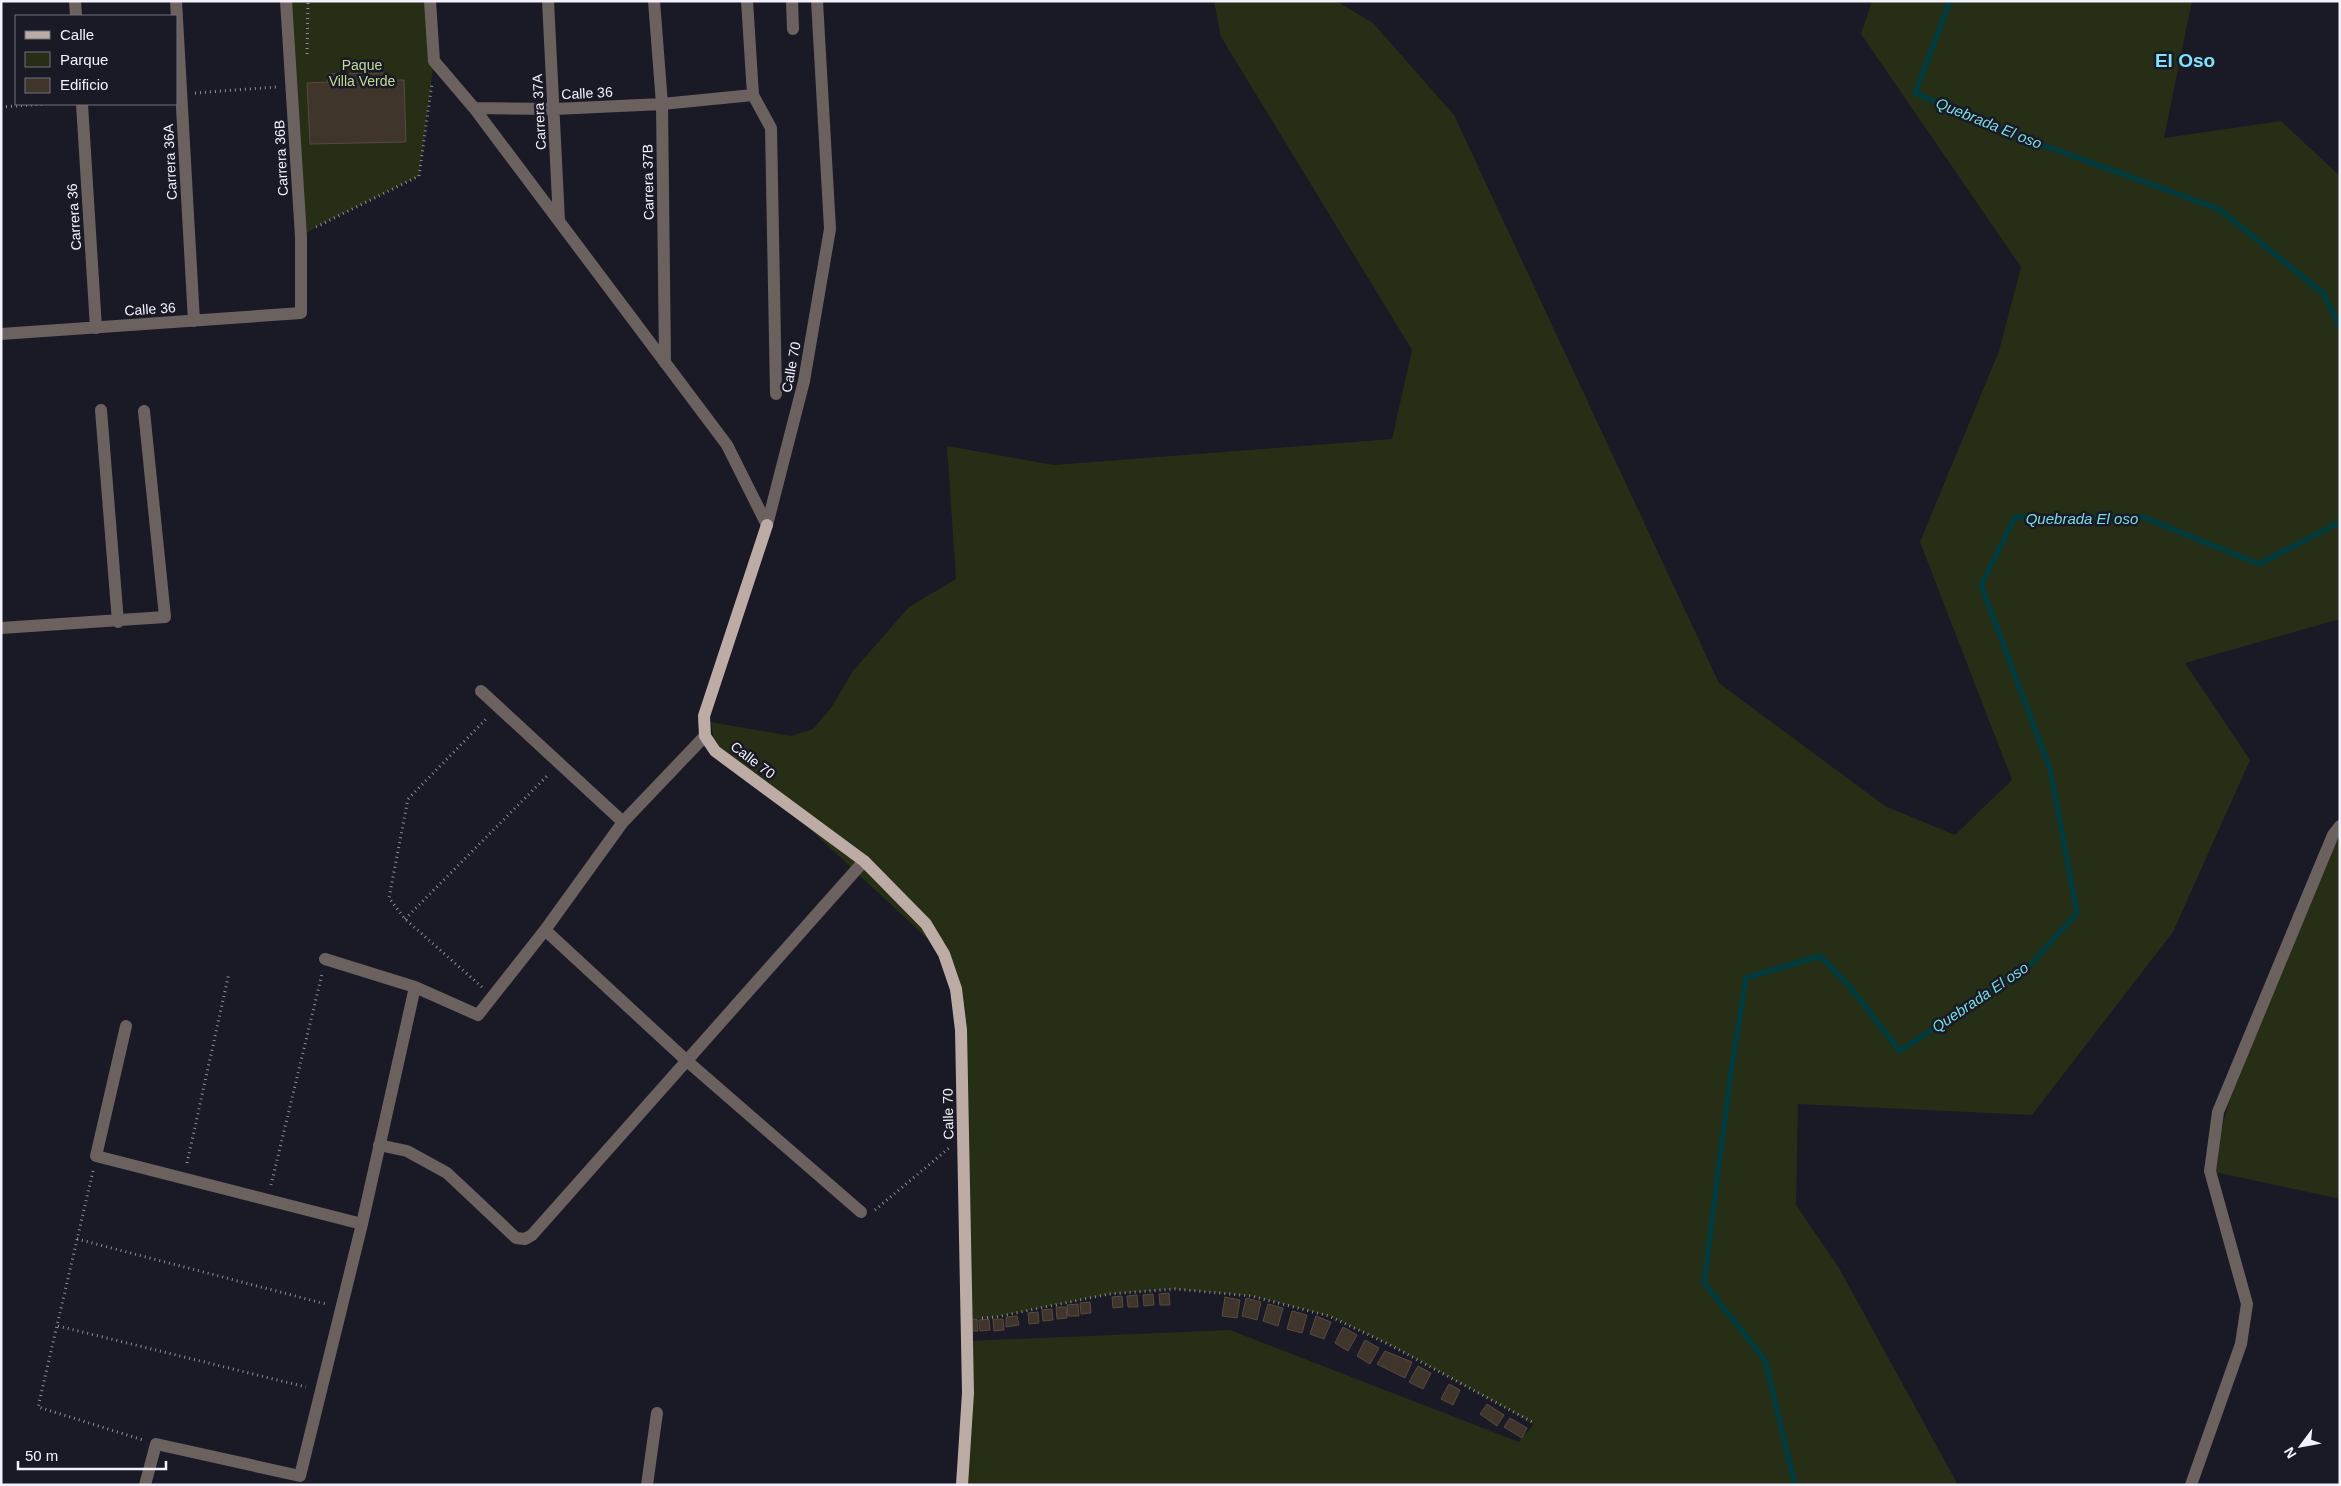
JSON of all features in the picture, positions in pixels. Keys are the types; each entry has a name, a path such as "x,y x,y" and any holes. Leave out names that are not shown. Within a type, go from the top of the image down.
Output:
{"main road":[{"name":"Calle 70","path":"767,525 704,716 705,736 715,751 864,862 926,924 944,954 953,980 961,1030 964,1148 968,1394 962,1485"}],"street":[{"path":"75,1 76,15"},
{"name":"Carrera 36A","path":"176,1 177,15"},
{"name":"Carrera 36B","path":"286,1 300,237 301,313"},
{"path":"430,1 434,61 474,108 727,446 767,525"},
{"name":"Carrera 37A","path":"548,1 555,109 559,221"},
{"name":"Carrera 37B","path":"654,1 662,104 665,363"},
{"path":"747,1 753,95 771,128 776,394"},
{"path":"792,1 793,29"},
{"name":"Calle 70","path":"767,525 804,381 830,229 817,1"},
{"name":"Carrera 36A","path":"178,38 194,321"},
{"name":"Calle 36","path":"474,108 555,109 662,104 753,95"},
{"name":"Carrera 36","path":"82,105 96,328"},
{"name":"Calle 36","path":"1,334 301,313"},
{"path":"101,410 118,622"},
{"path":"1,628 118,622 165,617 144,411"},
{"path":"481,691 623,822"},
{"path":"325,958 415,987 478,1015 545,930 623,822 705,736"},
{"path":"2191,1485 2241,1344 2247,1304 2210,1171 2218,1112 2327,850 2340,826"},
{"path":"379,1145 407,1151 448,1173 516,1238 525,1239 532,1235 864,862"},
{"path":"545,930 687,1061 861,1212"},
{"path":"144,1485 156,1444 300,1476 362,1224 415,987"},
{"path":"126,1026 96,1156 362,1224"},
{"path":"646,1485 657,1413"}],"path":[{"path":"300,237 316,227 419,176 434,61"},
{"path":"181,94 292,86"},
{"path":"1,107 30,105"},
{"path":"493,997 405,919 389,898 408,799 498,706"},
{"path":"405,919 560,764"},
{"path":"268,1200 325,958"},
{"path":"183,1178 229,973"},
{"path":"861,1212 871,1212 883,1205 947,1148 964,1148"},
{"path":"96,1156 38,1407 156,1444"},
{"path":"77,1239 341,1308"},
{"path":"966,1318 996,1318 1110,1294 1175,1289 1251,1296 1329,1316 1390,1345 1534,1423"},
{"path":"58,1326 321,1390"}],"green space":[{"name":"Paque Villa Verde","path":"286,1 430,1 434,61 419,176 316,227 301,237"},
{"path":"1214,1 1336,1 1373,23 1454,115 1719,683 1885,806 1955,835 2012,780 1920,542 1999,351 2021,267 1861,34 1872,1 2192,1 2164,138 2281,121 2340,176 2340,619 2185,663 2250,760 2173,932 2032,1115 1798,1104 1796,1205 1839,1268 1958,1485 960,1485 966,1321 960,993 944,954 771,793 715,751 711,722 791,736 813,729 831,708 853,671 909,607 956,579 947,446 1054,465 1392,439 1412,350 1221,37","holes":["1175,1289 1251,1296 1329,1316 1390,1345 1534,1424 1519,1442 1230,1330 967,1341 967,1320 996,1317 1110,1294"]},
{"path":"2340,834 2340,1199 2210,1171 2239,1065"}],"building":[{"path":"384,73 384,80 404,80 406,142 310,144 307,83 328,82 327,74"},
{"path":"1169,1293 1170,1305 1160,1305 1159,1294"},
{"path":"1153,1294 1154,1305 1144,1306 1143,1295"},
{"path":"1137,1295 1138,1307 1128,1307 1127,1296"},
{"path":"1122,1296 1123,1307 1113,1308 1112,1297"},
{"path":"1225,1297 1240,1300 1237,1318 1222,1316"},
{"path":"1246,1298 1261,1302 1257,1320 1242,1316"},
{"path":"1090,1302 1091,1313 1081,1314 1080,1303"},
{"path":"1078,1304 1079,1316 1068,1316 1067,1305"},
{"path":"1268,1304 1283,1308 1278,1326 1263,1321"},
{"path":"1056,1307 1066,1307 1067,1318 1057,1319"},
{"path":"1052,1309 1053,1320 1043,1321 1042,1310"},
{"path":"1292,1311 1307,1315 1302,1333 1287,1329"},
{"path":"1038,1312 1039,1323 1029,1324 1028,1313"},
{"path":"1017,1316 1019,1325 1006,1327 1006,1317"},
{"path":"1316,1316 1331,1322 1324,1339 1310,1334"},
{"path":"977,1319 978,1331 968,1331 966,1320"},
{"path":"989,1319 990,1330 980,1331 979,1320"},
{"path":"993,1319 1003,1319 1004,1330 994,1331"},
{"path":"1343,1327 1357,1335 1348,1351 1335,1343"},
{"path":"1365,1340 1379,1348 1370,1364 1357,1356"},
{"path":"1385,1351 1412,1362 1405,1378 1377,1364"},
{"path":"1418,1366 1431,1373 1423,1389 1409,1382"},
{"path":"1449,1384 1460,1390 1453,1405 1441,1399"},
{"path":"1487,1404 1504,1415 1497,1426 1480,1414"},
{"path":"1510,1418 1527,1428 1522,1438 1504,1427"}],"waterway":[{"name":"Quebrada El oso","path":"1950,1 1915,93 2015,135 2219,209 2324,294 2340,327"},
{"name":"Quebrada El oso","path":"1795,1485 1765,1360 1704,1283 1730,1078 1746,978 1820,956 1850,987 1900,1051 2031,964 2077,913 2050,769 1981,585 2015,517 2143,517 2259,564 2340,522"}],"district":[{"name":"El Oso","path":"2185,60"}]}
